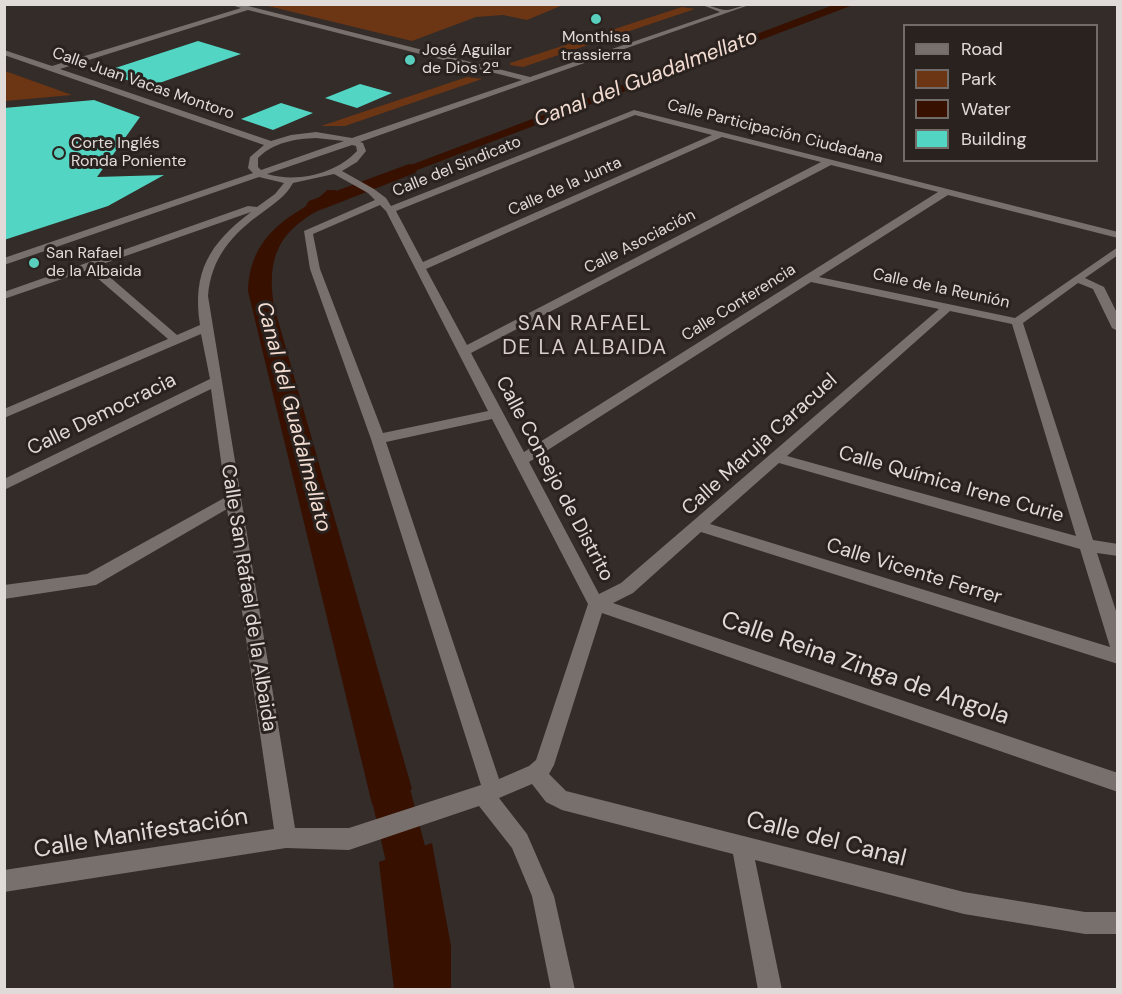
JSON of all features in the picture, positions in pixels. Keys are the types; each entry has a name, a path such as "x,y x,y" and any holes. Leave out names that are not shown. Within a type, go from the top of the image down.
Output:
{"street":[{"path":"231,4 247,9"},
{"path":"703,4 726,12"},
{"path":"4,262 749,4"},
{"path":"66,74 261,8"},
{"path":"51,69 247,9 261,8 531,80"},
{"name":"Calle Juan Vacas Montoro","path":"4,52 271,144"},
{"name":"Calle Participación Ciudadana","path":"634,112 1118,235"},
{"name":"Calle del Sindicato","path":"386,205 634,112"},
{"name":"Calle de la Junta","path":"419,268 723,134"},
{"path":"316,135 339,136 354,141 361,148 360,154 349,164 335,171 290,180 259,174 253,168 252,161 258,152 271,144 316,135"},
{"name":"Calle Asociación","path":"463,352 831,161"},
{"name":"Calle Consejo de Distrito","path":"335,171 371,191 386,205 596,604 544,765 536,773"},
{"name":"Calle San Rafael de la Albaida","path":"286,838 232,500 217,381 206,327 204,283 208,267 216,252 259,210 286,190 290,180"},
{"name":"Calle Conferencia","path":"520,461 946,191"},
{"path":"386,205 308,233 315,269 378,439 487,792 520,841 543,896 563,990"},
{"path":"4,296 251,208 259,210"},
{"name":"Calle de la Reunión","path":"808,278 1017,322 1118,250"},
{"path":"89,265 176,340"},
{"path":"1077,279 1098,287 1118,328"},
{"name":"Calle Maruja Caracuel","path":"596,604 627,588 946,308"},
{"path":"1017,322 1118,645"},
{"path":"4,414 206,327"},
{"name":"Calle Democracia","path":"4,485 217,381"},
{"path":"378,439 495,414"},
{"name":"Calle Química Irene Curie","path":"774,457 1086,545 1118,550"},
{"path":"4,592 90,580 232,500"},
{"name":"Calle Vicente Ferrer","path":"699,526 1118,657"},
{"name":"Calle Reina Zinga de Angola","path":"596,604 1118,783"},
{"path":"286,838 349,838 487,792 536,773"},
{"name":"Calle del Canal","path":"536,773 553,795 562,800 964,903 1085,923 1118,923"},
{"name":"Calle Manifestación","path":"4,881 286,838"},
{"path":"742,846 770,990"}],"green space":[{"path":"275,4 563,5 527,20 503,15 476,17 412,41 268,6"},
{"path":"682,7 695,9 523,67 510,65 510,63"},
{"path":"5,71 72,95 5,101"},
{"path":"467,77 482,79 345,126 321,126"}],"water":[{"path":"836,4 853,5 375,186 366,182"},
{"path":"351,187 359,193 318,211 301,221 288,233 279,247 272,285 275,310 412,789 372,804 248,291 249,278 256,255 276,227 327,190 336,190 335,193"},
{"path":"432,843 451,946 451,989 394,989 379,862"}],"building":[{"path":"198,41 241,54 148,87 103,72"},
{"path":"360,84 392,93 357,108 325,98"},
{"name":"Corte Inglés Ronda Poniente","path":"94,100 140,117 97,177 164,175 108,206 4,240 4,108"},
{"path":"281,103 313,113 273,130 241,119"}],"waterway":[{"name":"Canal del Guadalmellato","path":"316,205 409,169"},
{"name":"Canal del Guadalmellato","path":"382,758 415,892"}],"place":[{"name":"Monthisa trassierra","path":"596,19"},
{"name":"José Aguilar de Dios 2ª","path":"410,60"},
{"name":"Corte Inglés Ronda Poniente","path":"59,153"},
{"name":"San Rafael de la Albaida","path":"34,263"}],"district":[{"name":"SAN RAFAEL DE LA ALBAIDA","path":"585,336"}]}
